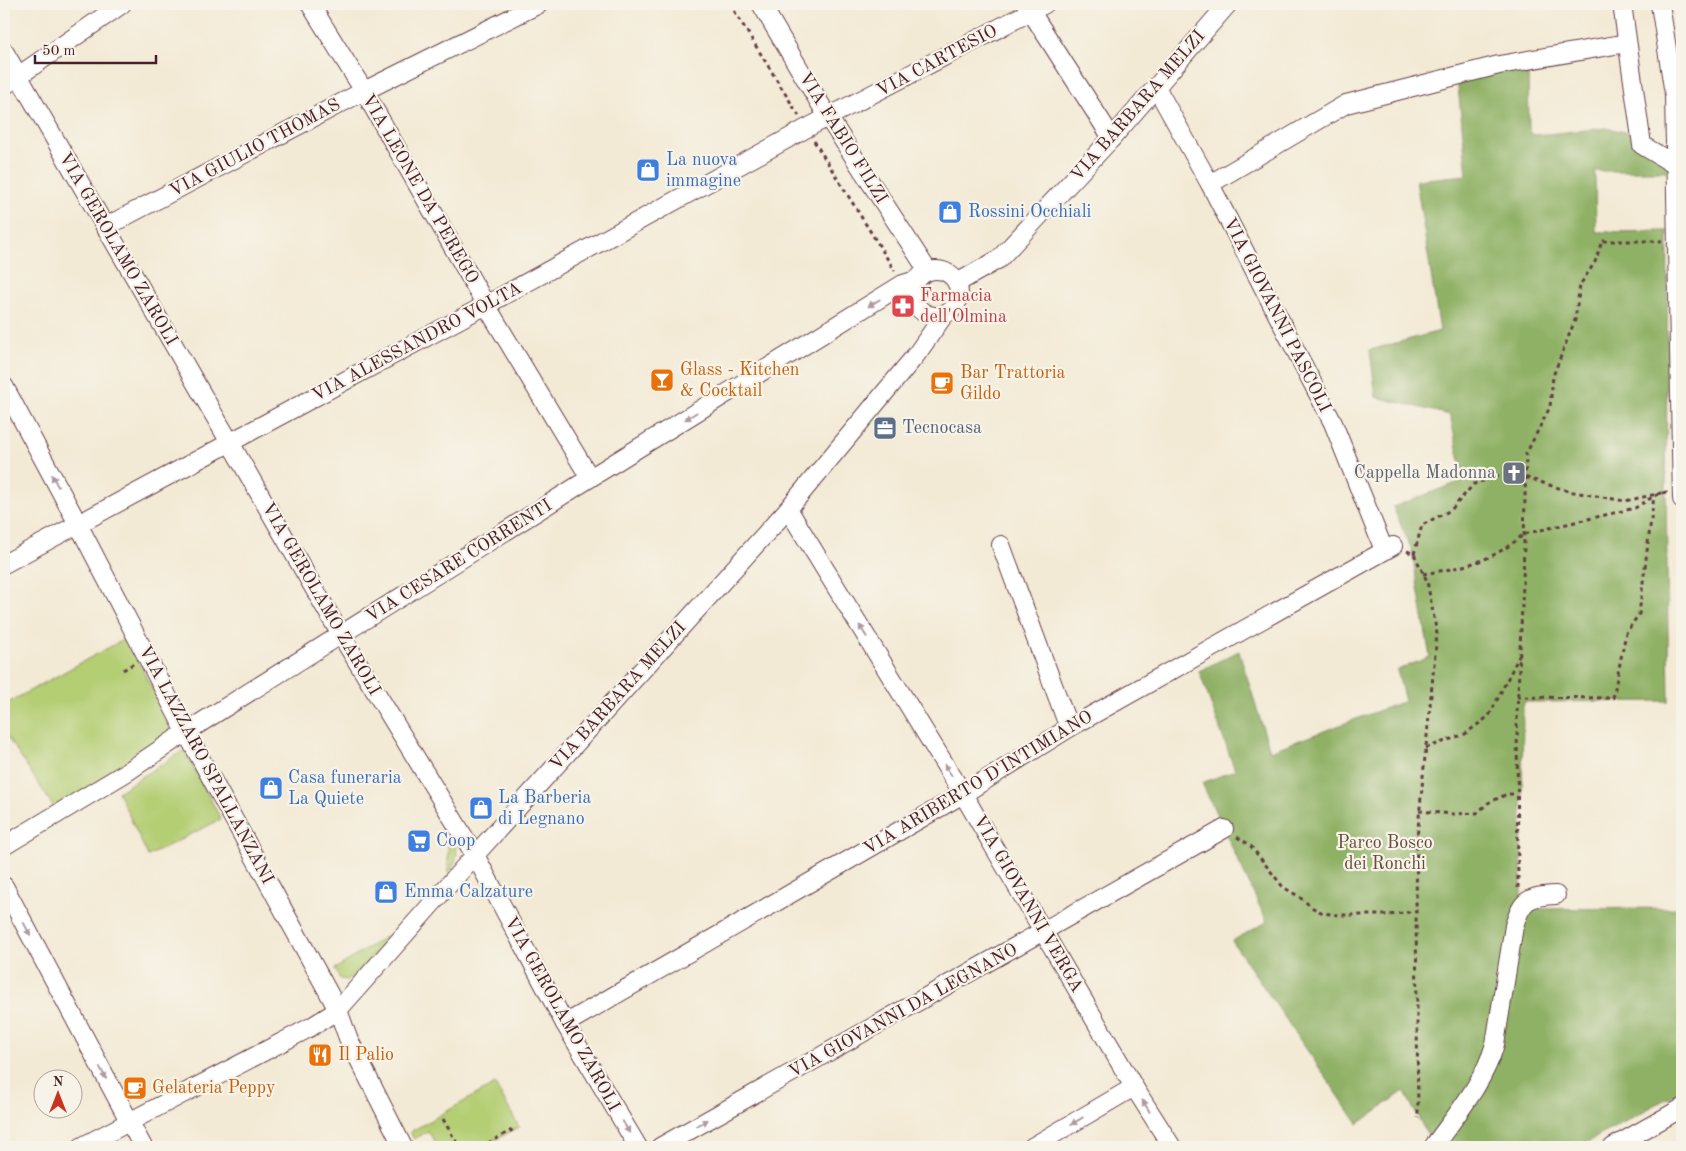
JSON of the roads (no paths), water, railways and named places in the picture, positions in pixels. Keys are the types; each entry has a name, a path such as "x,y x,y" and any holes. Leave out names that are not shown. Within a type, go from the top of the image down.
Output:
{"street":[{"path":"4,86 122,4"},
{"name":"VIA LEONE DA PEREGO","path":"310,4 364,91 486,305 590,478"},
{"name":"VIA GIULIO THOMAS","path":"105,227 364,91 539,4"},
{"name":"VIA FABIO FILZI","path":"761,4 828,117 916,278"},
{"name":"VIA BARBARA MELZI","path":"81,1147 338,1010 475,855 788,509 916,355 944,315 952,310 959,296 957,283 999,259 1112,138 1228,4"},
{"path":"1622,4 1642,145 1675,165"},
{"path":"1660,4 1674,94 1682,499"},
{"path":"1034,6 1112,138"},
{"name":"VIA CARTESIO","path":"828,117 1034,6"},
{"path":"1210,184 1346,104 1499,65 1627,43"},
{"name":"VIA GEROLAMO ZAROLI","path":"4,51 229,443 475,855 565,1024 638,1147"},
{"name":"VIA GIOVANNI PASCOLI","path":"1156,87 1210,184 1333,423 1389,548"},
{"name":"VIA ALESSANDRO VOLTA","path":"4,564 486,305 828,117"},
{"path":"916,355 922,327 912,294 916,278 942,270 953,277 957,283"},
{"name":"VIA CESARE CORRENTI","path":"4,846 127,772 186,732 590,478 916,278"},
{"path":"917,307 923,313 930,316 944,315"},
{"name":"VIA LAZZARO SPALLANZANI","path":"4,386 186,732 338,1010 348,1038 404,1147"},
{"name":"VIA GIOVANNI VERGA","path":"788,509 963,794 1134,1087 1172,1147"},
{"path":"1001,545 1069,728"},
{"name":"VIA ARIBERTO D'INTIMIANO","path":"565,1024 963,794 1069,728 1389,548"},
{"name":"VIA GIOVANNI DA LEGNANO","path":"660,1147 1224,829"},
{"path":"4,886 143,1147"},
{"path":"1433,1147 1467,1101 1490,1062 1495,1044 1514,926 1520,908 1530,900 1543,895 1556,895"},
{"path":"1032,1147 1134,1087"},
{"path":"1614,1147 1682,1108"}],"place":[{"name":"La nuova immagine","path":"648,170"},
{"name":"Rossini Occhiali","path":"950,212"},
{"name":"Farmacia dell'Olmina","path":"903,306"},
{"name":"Glass - Kitchen & Cocktail","path":"662,380"},
{"name":"Bar Trattoria Gildo","path":"942,383"},
{"name":"Tecnocasa","path":"885,428"},
{"name":"Cappella Madonna","path":"1514,473"},
{"name":"Casa funeraria La Quiete","path":"271,788"},
{"name":"La Barberia di Legnano","path":"481,808"},
{"name":"Coop","path":"419,841"},
{"name":"Emma Calzature","path":"386,892"},
{"name":"Il Palio","path":"320,1055"},
{"name":"Gelateria Peppy","path":"135,1088"}],"park label":[{"name":"Parco Bosco dei Ronchi","path":"1385,853"}]}
